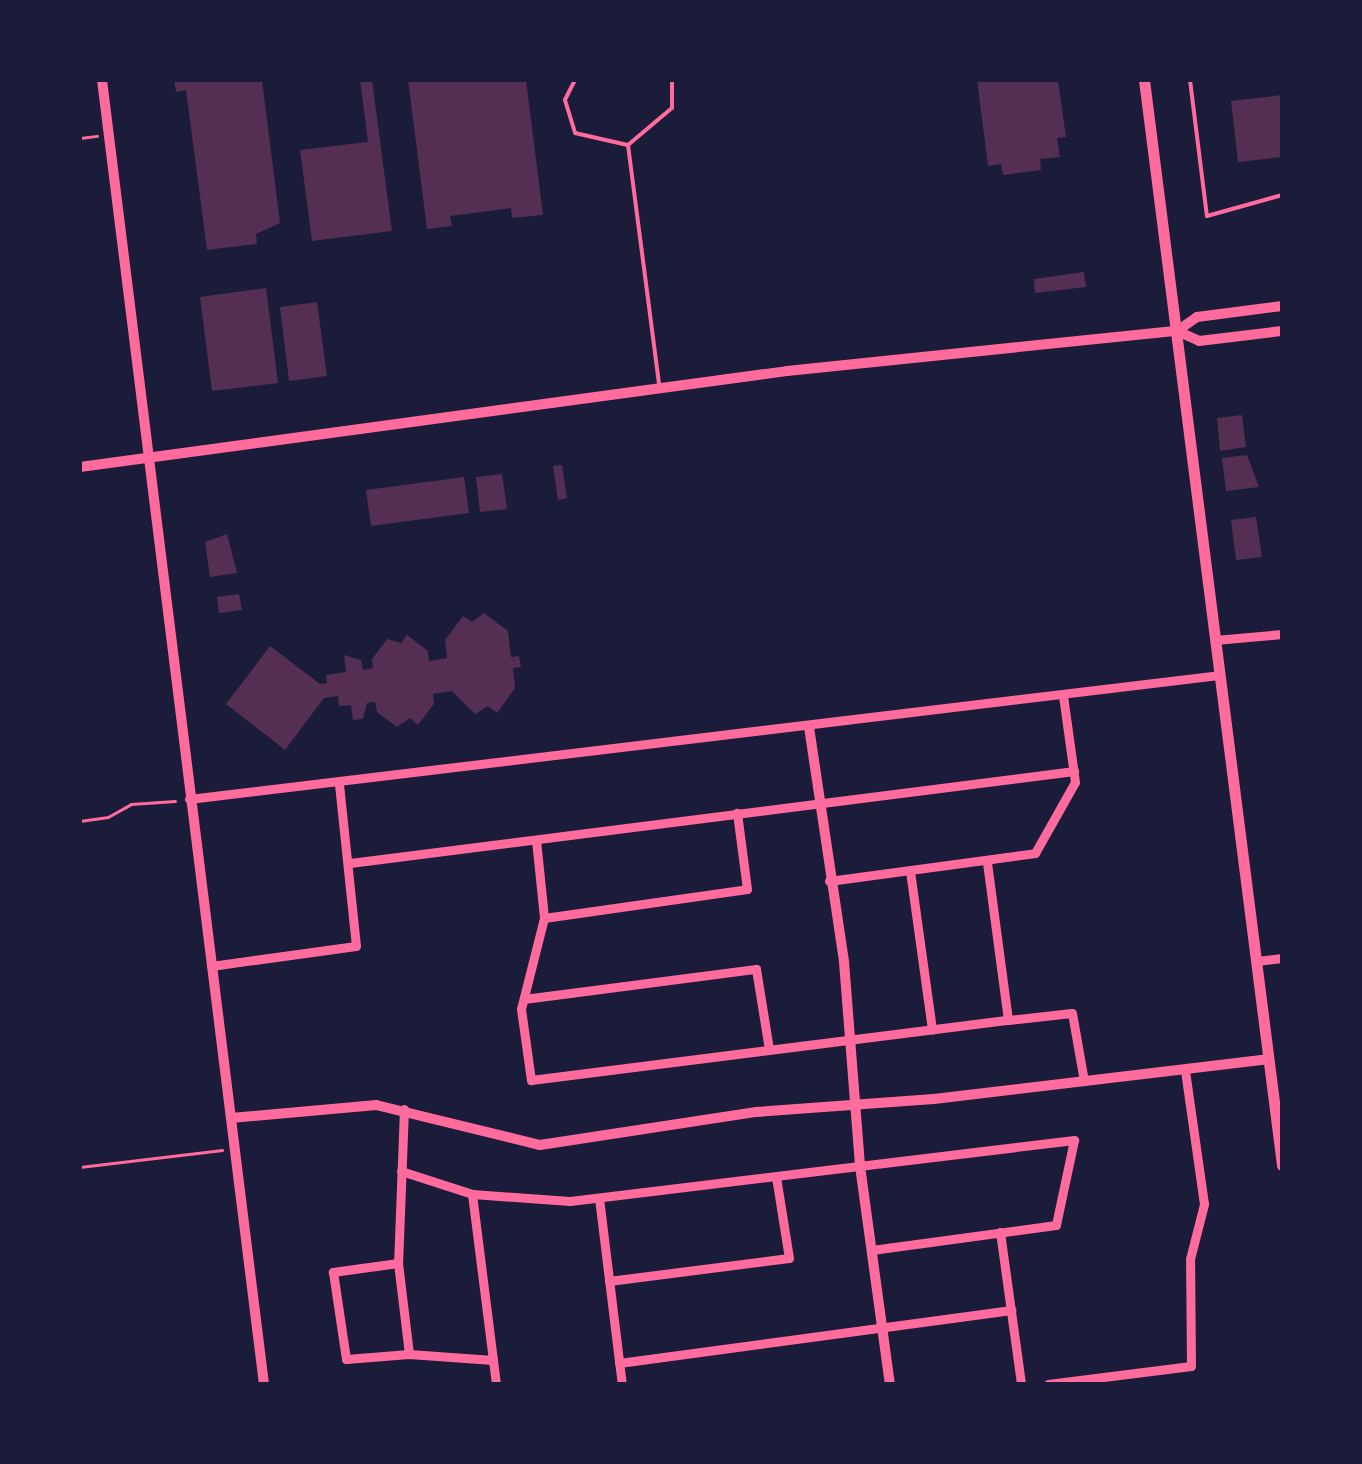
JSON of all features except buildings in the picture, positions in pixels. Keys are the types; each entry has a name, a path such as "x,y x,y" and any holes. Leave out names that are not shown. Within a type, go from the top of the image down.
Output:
{"main road":[{"path":"1144,80 1282,1165"}],"street":[{"path":"102,80 264,1384"},
{"path":"80,467 659,389 1178,330 1197,316 1282,306"},
{"path":"1178,330 1199,341 1282,330"},
{"path":"1215,640 1282,634"},
{"path":"189,800 339,785 1219,675"},
{"path":"829,881 1035,853 1075,782 1064,696"},
{"path":"809,727 853,1040 860,1166 890,1384"},
{"path":"350,862 1074,771"},
{"path":"211,966 356,946 339,785"},
{"path":"544,918 747,889 737,813"},
{"path":"536,840 544,918 524,999 531,1080 1072,1013 1084,1081"},
{"path":"987,862 1008,1020"},
{"path":"910,871 932,1029"},
{"path":"1256,961 1282,958"},
{"path":"524,999 756,968 769,1049"},
{"path":"231,1118 334,1106 404,1108 540,1145 859,1104 1268,1059"},
{"path":"1048,1384 1192,1366 1190,1259 1204,1204 1185,1070"},
{"path":"404,1108 398,1263 409,1354"},
{"path":"400,1171 472,1194 599,1198 1074,1140 1056,1224 872,1250"},
{"path":"609,1281 789,1258 776,1176"},
{"path":"472,1194 496,1384"},
{"path":"599,1198 622,1384"},
{"path":"1000,1232 1021,1384"},
{"path":"398,1263 333,1272 346,1359 409,1354 493,1360"},
{"path":"619,1363 1011,1310"}],"lane":[{"path":"575,80 564,100 575,134 628,145"},
{"path":"628,145 672,108 672,80"},
{"path":"1190,80 1207,216 1282,194"},
{"path":"628,145 659,389"}],"path":[{"path":"80,138 108,134"},
{"path":"80,821 108,817 131,804 189,800"},
{"path":"80,1167 233,1149"}]}
